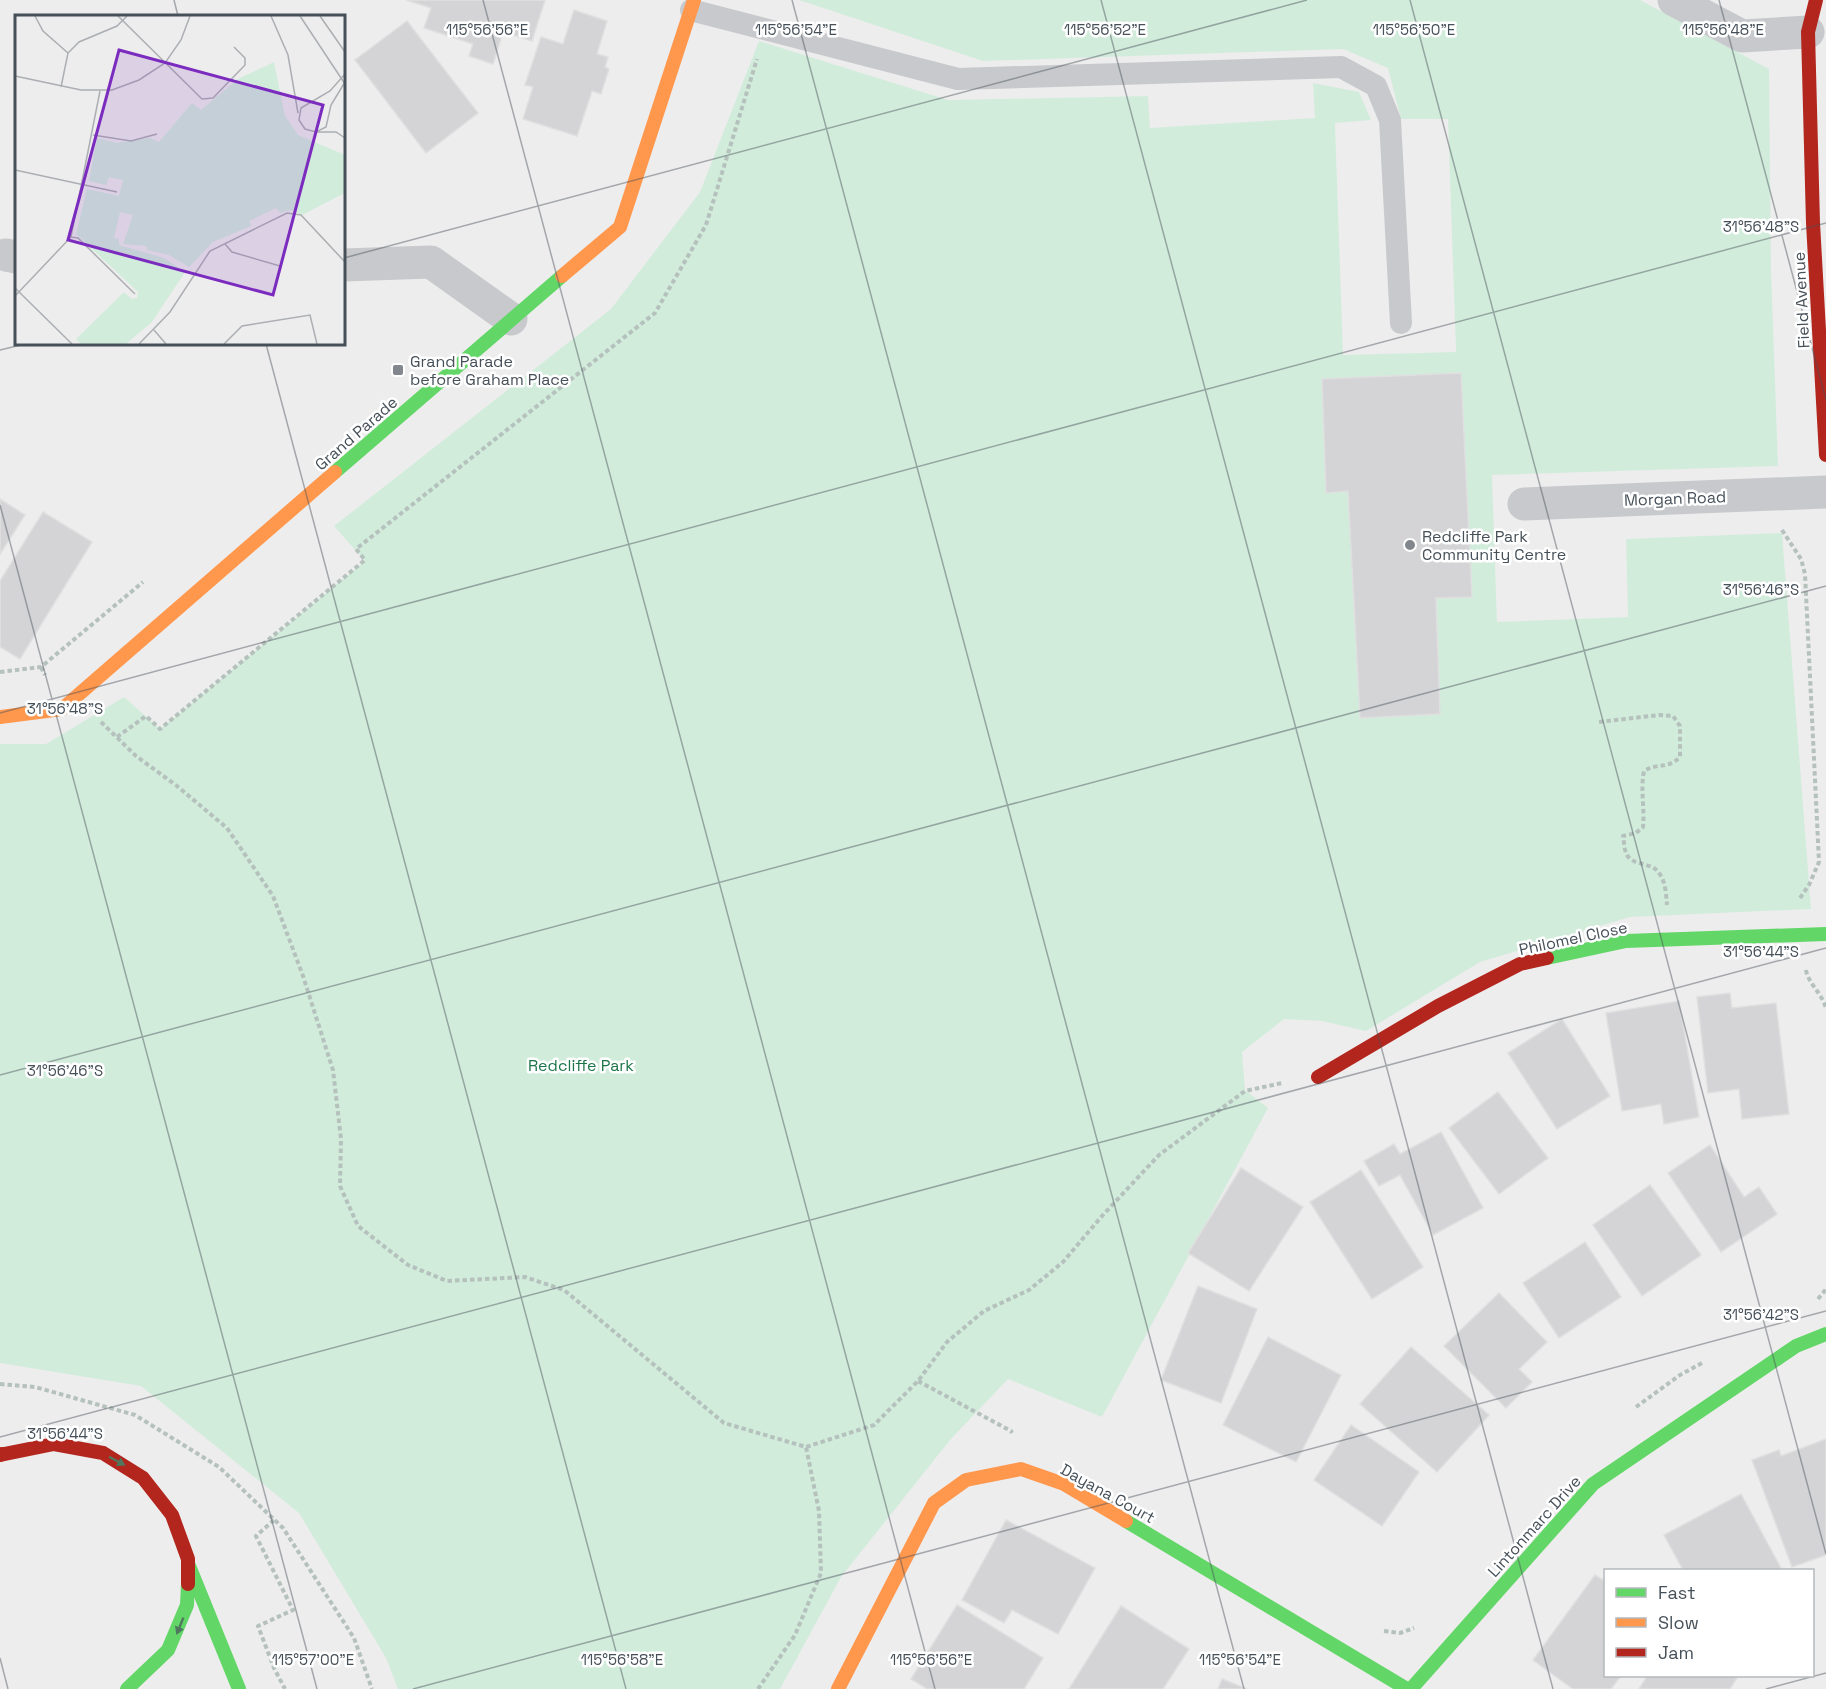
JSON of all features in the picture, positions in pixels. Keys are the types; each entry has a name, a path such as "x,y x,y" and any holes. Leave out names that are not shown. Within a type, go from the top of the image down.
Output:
{"main road":[{"name":"Field Avenue","path":"1816,0 1808,32 1813,223 1826,455"},
{"name":"Grand Parade","path":"62,710 620,227 693,5"},
{"path":"0,717 62,710"},
{"name":"Philomel Close","path":"1318,1077 1438,1006 1520,964 1626,941 1826,934"},
{"name":"Lintonmarc Drive","path":"1409,1689 1593,1484 1796,1346 1826,1334"},
{"path":"1,1455 36,1445 70,1445 103,1453 134,1470 159,1493 174,1515 184,1540 189,1566 238,1689"},
{"name":"Dayana Court","path":"838,1689 934,1503 966,1479 1021,1469 1064,1484 1409,1689"},
{"path":"127,1689 154,1667 172,1645 183,1619 189,1593 189,1566"}],"street":[{"path":"1674,0 1742,36 1808,32"},
{"path":"345,265 432,261 511,319"},
{"name":"Morgan Road","path":"1524,504 1826,492"}],"lane":[{"path":"693,5 958,79 1341,67 1376,86 1390,120 1401,323"}],"path":[{"path":"117,737 146,716 160,729 365,560 356,549 655,313 706,225 757,59"},
{"path":"1780,494 1781,528 1801,559 1805,574 1819,862 1809,885 1797,902"},
{"path":"0,672 41,667 142,582"},
{"path":"62,710 94,715 136,756 177,786 227,828 273,896 303,976 333,1070 341,1139 340,1186 358,1226 408,1265 447,1281 525,1277 564,1290 724,1423 806,1448 873,1425 918,1381 947,1342 984,1311 1029,1290 1063,1262 1159,1155 1245,1090 1318,1077"},
{"path":"1599,722 1659,715 1673,716 1680,726 1680,757 1672,765 1650,767 1644,771 1642,778 1645,814 1643,827 1636,833 1623,836 1627,855 1631,860 1652,867 1663,879 1667,907"},
{"path":"1815,1302 1826,1289"},
{"path":"1635,1408 1680,1375 1711,1358"},
{"path":"918,1381 1022,1437"},
{"path":"0,1383 35,1387 135,1415 219,1467 283,1528 354,1638 372,1689"},
{"path":"1011,1431 1021,1469"},
{"path":"758,1689 795,1635 821,1573 819,1511 806,1448"},
{"path":"274,1520 256,1536 293,1610 258,1626 285,1689"},
{"path":"1379,1630 1400,1633 1423,1625"}],"green space":[{"name":"Redcliffe Park","path":"799,0 1640,0 1769,69 1771,268 1778,466 1492,475 1497,622 1628,617 1626,539 1782,533 1811,909 1630,917 1480,962 1366,1031 1322,1021 1284,1019 1242,1052 1245,1090 1268,1108 1102,1417 1008,1379 950,1440 841,1577 780,1689 398,1689 386,1658 299,1513 141,1386 0,1363 0,744 46,744 124,697 160,729 365,561 334,526 611,309 700,192 759,41 948,100 1148,96 1150,128 1315,118 1313,83 1359,92 1371,120 1335,123 1343,355 1456,352 1448,119 1401,119 1388,68 1343,49 983,61"}],"building":[{"path":"406,0 545,0 532,41 503,32 493,64 469,56 473,44 424,28 431,8"},
{"path":"574,10 607,21 597,54 608,57 605,67 609,69 601,94 592,91 577,136 523,119 533,87 525,85 541,37 563,44"},
{"path":"407,21 478,113 426,153 355,60"},
{"name":"Redcliffe Park Community Centre","path":"1461,373 1472,597 1436,598 1440,714 1360,718 1348,491 1326,493 1322,379"},
{"path":"0,499 25,515 0,554"},
{"path":"43,512 92,542 20,659 0,647 0,581"},
{"path":"1730,993 1732,1008 1776,1003 1789,1114 1742,1119 1739,1089 1708,1093 1697,997"},
{"path":"1679,1001 1699,1117 1664,1124 1661,1104 1622,1111 1606,1013"},
{"path":"1562,1019 1610,1096 1557,1129 1508,1053"},
{"path":"1498,1092 1548,1158 1499,1194 1449,1128"},
{"path":"1441,1132 1483,1208 1433,1235 1400,1175 1379,1186 1364,1161 1394,1144 1400,1154"},
{"path":"1710,1145 1744,1197 1759,1187 1777,1214 1721,1252 1668,1173"},
{"path":"1241,1168 1303,1207 1249,1291 1188,1253"},
{"path":"1361,1170 1423,1267 1372,1299 1310,1202"},
{"path":"1650,1185 1701,1255 1642,1296 1593,1225"},
{"path":"1585,1242 1621,1297 1559,1338 1523,1283"},
{"path":"1198,1286 1257,1309 1221,1403 1161,1380"},
{"path":"1499,1293 1547,1342 1519,1369 1532,1382 1506,1408 1444,1346"},
{"path":"1268,1337 1341,1375 1296,1462 1223,1425"},
{"path":"1411,1347 1489,1415 1437,1472 1360,1404"},
{"path":"1351,1425 1419,1472 1382,1526 1314,1480"},
{"path":"1826,1439 1826,1555 1792,1567 1752,1460 1779,1450 1781,1456"},
{"path":"1741,1494 1781,1569 1682,1569 1664,1535"},
{"path":"1006,1520 1095,1568 1058,1634 1012,1610 1004,1623 962,1600"},
{"path":"1595,1575 1604,1581 1604,1677 1620,1677 1611,1689 1573,1689 1533,1660"},
{"path":"957,1605 1043,1658 1024,1689 927,1689 911,1679"},
{"path":"1121,1606 1189,1649 1163,1689 1069,1689"},
{"path":"1646,1677 1737,1677 1730,1689 1639,1689"},
{"path":"1222,1679 1247,1689 1218,1689"}],"traffic: fast":[{"path":"335,472 562,276"},
{"path":"1547,958 1626,941 1826,934"},
{"path":"1411,1689 1593,1484 1796,1346 1826,1334"},
{"path":"1126,1521 1407,1689"},
{"path":"189,1566 239,1689"},
{"path":"127,1689 168,1650 187,1605 188,1584"}],"traffic: slow":[{"path":"562,276 620,227 694,0"},
{"path":"0,717 62,709 335,472"},
{"path":"838,1689 934,1503 966,1480 1021,1469 1064,1484 1126,1521"}],"traffic: jam":[{"path":"1816,0 1808,32 1813,223 1826,455"},
{"path":"1318,1077 1438,1006 1520,964 1547,958"},
{"path":"0,1455 54,1444 103,1453 143,1478 172,1515 188,1559 188,1584"}],"place":[{"name":"Grand Parade before Graham Place","path":"398,370"},
{"name":"Redcliffe Park Community Centre","path":"1410,545"}]}
